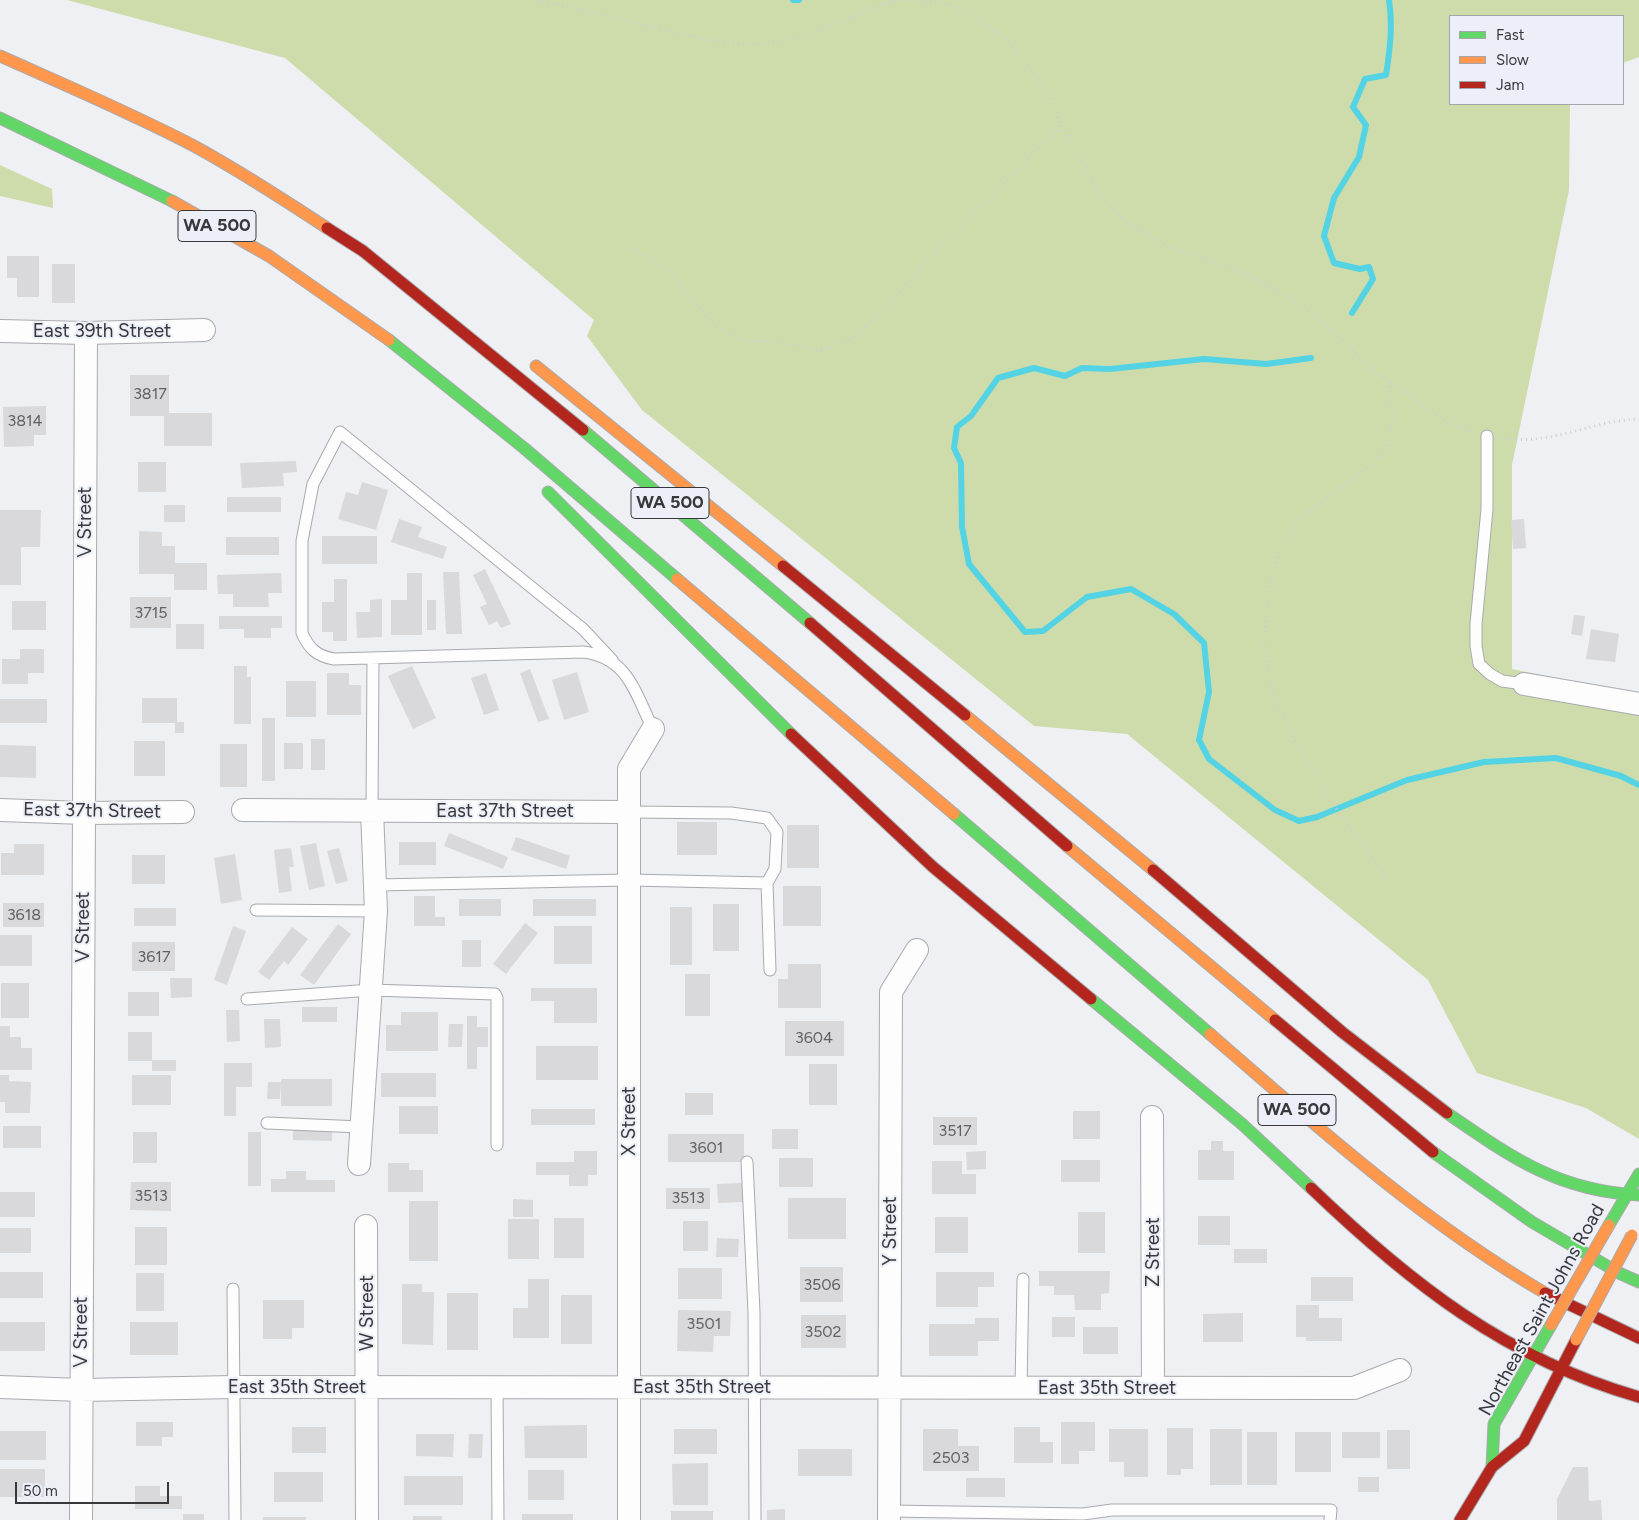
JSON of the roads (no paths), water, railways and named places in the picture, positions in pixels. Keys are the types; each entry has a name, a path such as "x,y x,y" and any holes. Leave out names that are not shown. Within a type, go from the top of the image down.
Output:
{"main road":[{"name":"WA 500","path":"0,56 105,102 193,146 252,179 362,251 451,320 544,397 799,613 997,787 1440,1159 1532,1222 1619,1274 1639,1282"},
{"name":"WA 500","path":"0,118 88,157 154,190 233,235 302,278 417,363 458,394 985,840 1357,1162 1419,1210 1482,1254 1572,1308 1639,1338"},
{"path":"334,232 418,280"},
{"path":"524,356 1000,743 1422,1094 1495,1145 1542,1173 1569,1185 1627,1195 1639,1195"},
{"path":"417,363 507,450"},
{"path":"540,484 868,808 1023,944 1244,1125 1375,1246 1458,1310 1532,1356 1560,1372 1612,1391 1639,1397"},
{"name":"Northeast Saint Johns Road","path":"1492,1468 1494,1424 1639,1174"},
{"name":"Northeast Saint Johns Road","path":"1460,1520 1492,1468 1524,1441 1639,1224"}],"street":[{"name":"East 39th Street","path":"0,331 86,333 204,330"},
{"name":"V Street","path":"80,1520 86,333"},
{"path":"1524,684 1639,704"},
{"name":"X Street","path":"629,1520 629,768 653,729"},
{"name":"East 37th Street","path":"0,810 84,813 183,812"},
{"name":"East 37th Street","path":"243,810 630,812"},
{"path":"359,1164 376,911 372,810"},
{"name":"Y Street","path":"889,1516 890,992 917,950"},
{"name":"Z Street","path":"1152,1117 1153,1388"},
{"name":"W Street","path":"366,1226 366,1520"},
{"name":"East 35th Street","path":"0,1388 81,1390 234,1387 1354,1388 1400,1370"}],"lane":[{"path":"612,660 598,654 582,652 334,659 323,657 310,648 302,633 302,541 313,484 340,432 582,629 623,671 653,729"},
{"path":"1487,436 1487,509 1476,624 1476,646 1479,664 1490,674 1502,681 1524,684"},
{"path":"372,810 373,658"},
{"name":"East 37th Street","path":"630,812 730,812 767,818 777,832 775,869 767,883"},
{"path":"376,885 629,880 767,883 770,970"},
{"path":"256,910 376,911"},
{"path":"247,999 371,990 495,994 497,998 497,1145"},
{"path":"267,1123 361,1127"},
{"path":"747,1162 754,1312 755,1520"},
{"path":"1021,1388 1023,1279"},
{"path":"233,1289 235,1520"},
{"path":"497,1387 498,1520"},
{"path":"889,1516 1083,1514 1112,1510 1330,1510 1330,1520"}],"waterway":[{"path":"793,0 799,0"},
{"path":"1352,313 1373,279 1369,267 1360,269 1334,263 1324,236 1334,198 1359,157 1366,125 1353,107 1365,79 1386,75 1391,19 1389,0"},
{"path":"1311,358 1266,364 1204,359 1110,369 1082,368 1065,376 1034,368 998,378 971,416 957,427 954,448 961,463 962,527 969,564 1025,632 1043,631 1087,597 1131,589 1174,614 1204,643 1209,692 1199,740 1209,759 1275,810 1299,821 1317,817 1407,780 1484,762 1556,758 1621,776 1639,785"}]}
